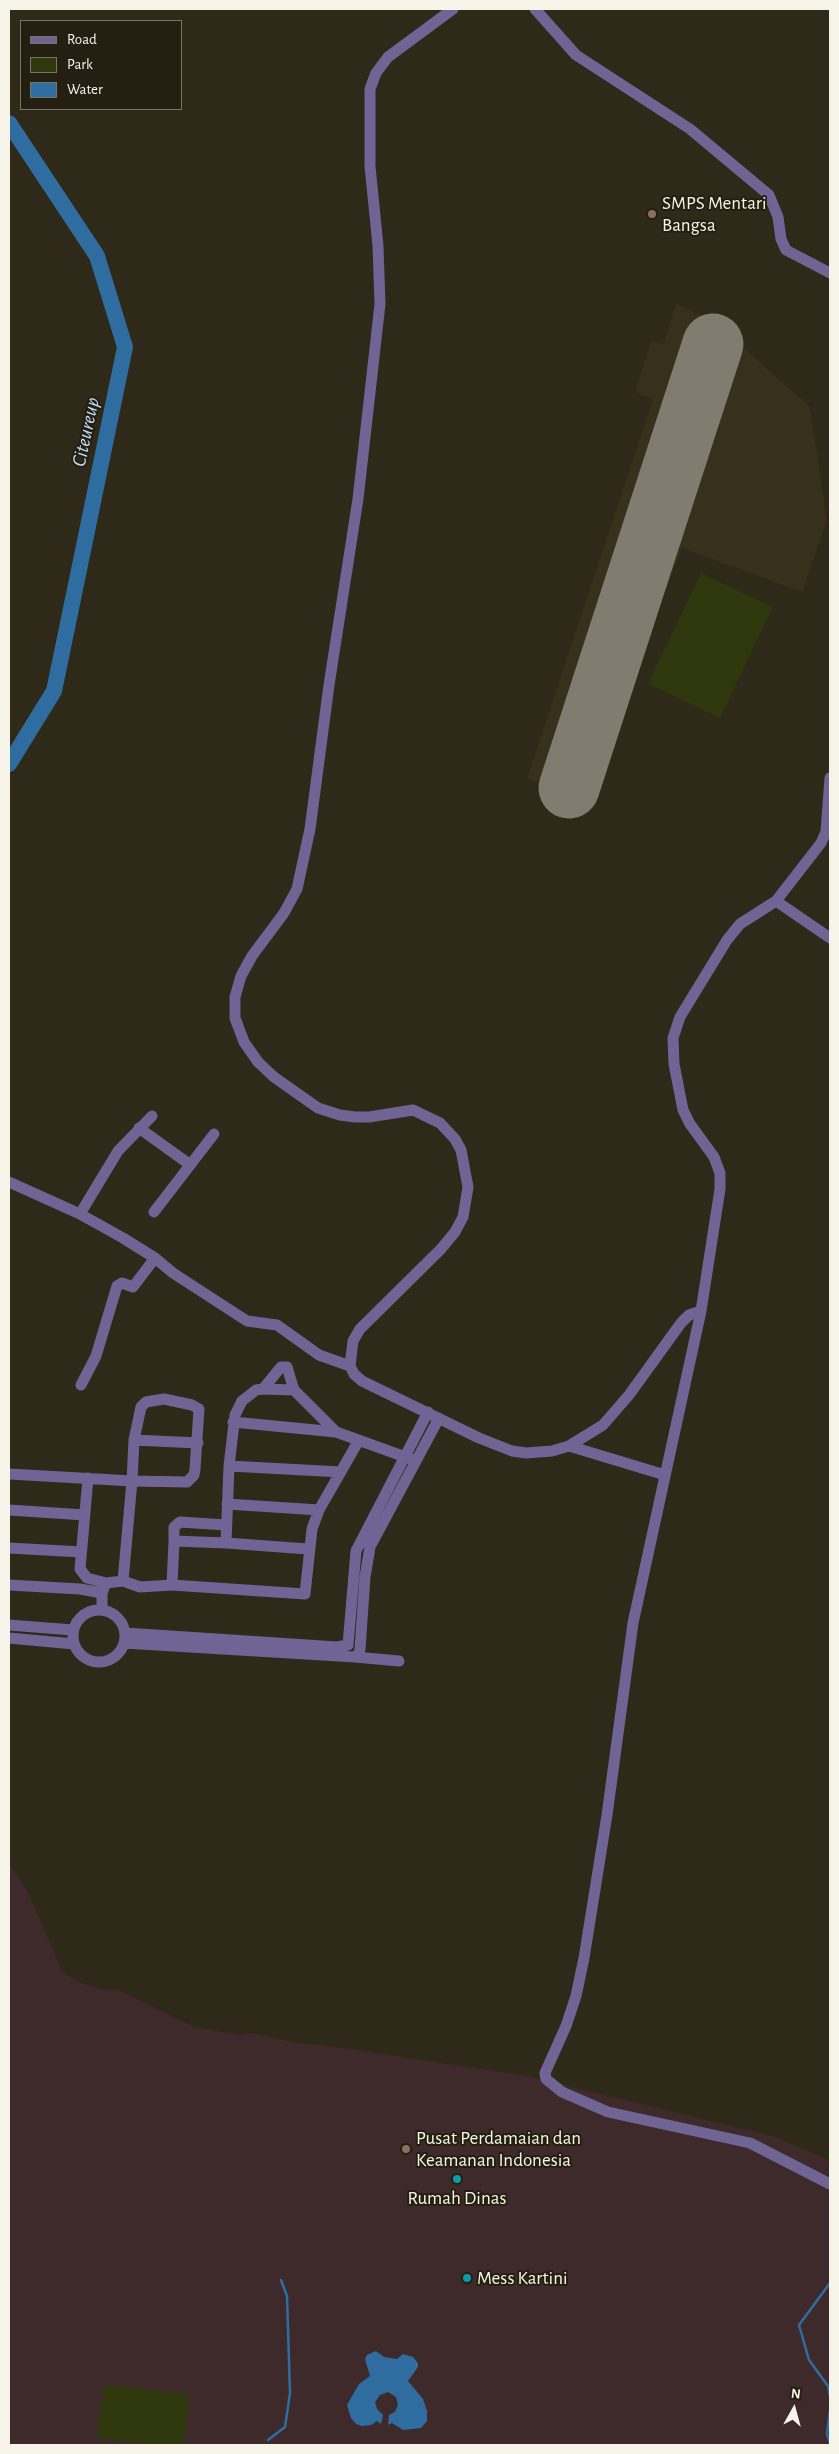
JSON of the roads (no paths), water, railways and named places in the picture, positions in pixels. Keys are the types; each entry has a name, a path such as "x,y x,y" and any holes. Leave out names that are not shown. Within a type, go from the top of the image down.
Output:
{"street":[{"path":"453,9 388,57 376,73 370,89 370,166 378,246 380,304 358,498 328,685 304,865 295,894 284,913 252,956 241,976 234,997 236,1026 248,1048 274,1077 318,1108 340,1115 369,1117 404,1110 421,1113 448,1129 461,1150 468,1187 460,1224 442,1249 360,1329 353,1341 350,1366 354,1374 362,1381 479,1438 512,1451 526,1453 552,1451 569,1446 603,1425 629,1395 681,1323 689,1315 701,1311"},
{"path":"535,9 576,55 690,129 769,195 778,217 781,239 786,250 830,273"},
{"path":"830,778 824,838 776,901 740,924 727,940 680,1017 673,1038 674,1064 683,1110 690,1124 714,1157 721,1180 701,1311 633,1623 607,1815 584,1958 576,1996 566,2026 547,2068 546,2079 562,2092 608,2112 750,2143 830,2184"},
{"path":"776,901 830,938"},
{"path":"80,1214 118,1151 152,1116"},
{"path":"139,1128 189,1164"},
{"path":"154,1212 189,1164 214,1134"},
{"path":"9,1182 80,1214 155,1258 173,1273 247,1321 276,1325 319,1355 350,1366"},
{"path":"81,1385 96,1356 117,1286 122,1283 133,1287 155,1258"},
{"path":"263,1389 276,1372 284,1365 287,1366 294,1390 336,1432"},
{"path":"226,1543 233,1422 242,1401 256,1390 294,1390"},
{"path":"9,1474 132,1481 187,1482 196,1469 199,1409 192,1404 164,1399 146,1402 141,1406 134,1440 132,1481 123,1581"},
{"path":"124,1638 337,1647 348,1645 356,1551 428,1412"},
{"path":"355,1657 359,1654 360,1649 365,1577 370,1547 439,1418"},
{"path":"233,1422 336,1432 405,1456 416,1462"},
{"path":"134,1440 198,1443"},
{"path":"9,1585 85,1590 104,1588 123,1581 140,1587 172,1585 302,1596 306,1593 308,1549 312,1529 319,1510 359,1440"},
{"path":"569,1446 665,1475"},
{"path":"229,1466 341,1472"},
{"path":"88,1478 80,1569 87,1578 104,1588"},
{"path":"227,1504 319,1510"},
{"path":"9,1510 85,1515"},
{"path":"172,1585 174,1527 180,1522 226,1525"},
{"path":"174,1541 308,1549"},
{"path":"9,1548 81,1552"},
{"path":"102,1610 104,1588"},
{"path":"102,1610 117,1617 124,1638 114,1657 101,1662 87,1659 77,1650 74,1644 73,1630 84,1614 102,1610"},
{"path":"9,1625 73,1630"},
{"path":"9,1638 74,1644"},
{"path":"124,1638 399,1661"}],"water":[{"path":"376,2351 384,2357 397,2359 403,2354 413,2357 418,2363 418,2367 408,2381 423,2399 427,2411 427,2421 421,2428 403,2430 392,2423 388,2425 389,2415 395,2412 398,2405 396,2397 388,2392 380,2395 375,2402 377,2409 383,2415 381,2424 377,2421 371,2425 362,2426 356,2424 351,2418 347,2405 359,2384 370,2376 365,2359 367,2355"}],"waterway":[{"name":"Citeureup","path":"9,123 97,256 125,347 54,691 9,764"},
{"path":"268,2440 285,2427 290,2393 287,2296 281,2280"},
{"path":"830,2283 799,2325 809,2360 828,2386 830,2396"},
{"path":"830,2410 827,2434 830,2443"}],"place":[{"name":"SMPS Mentari Bangsa","path":"652,214"},
{"name":"Pusat Perdamaian dan Keamanan Indonesia","path":"406,2149"},
{"name":"Rumah Dinas","path":"457,2179"},
{"name":"Mess Kartini","path":"467,2278"}]}
